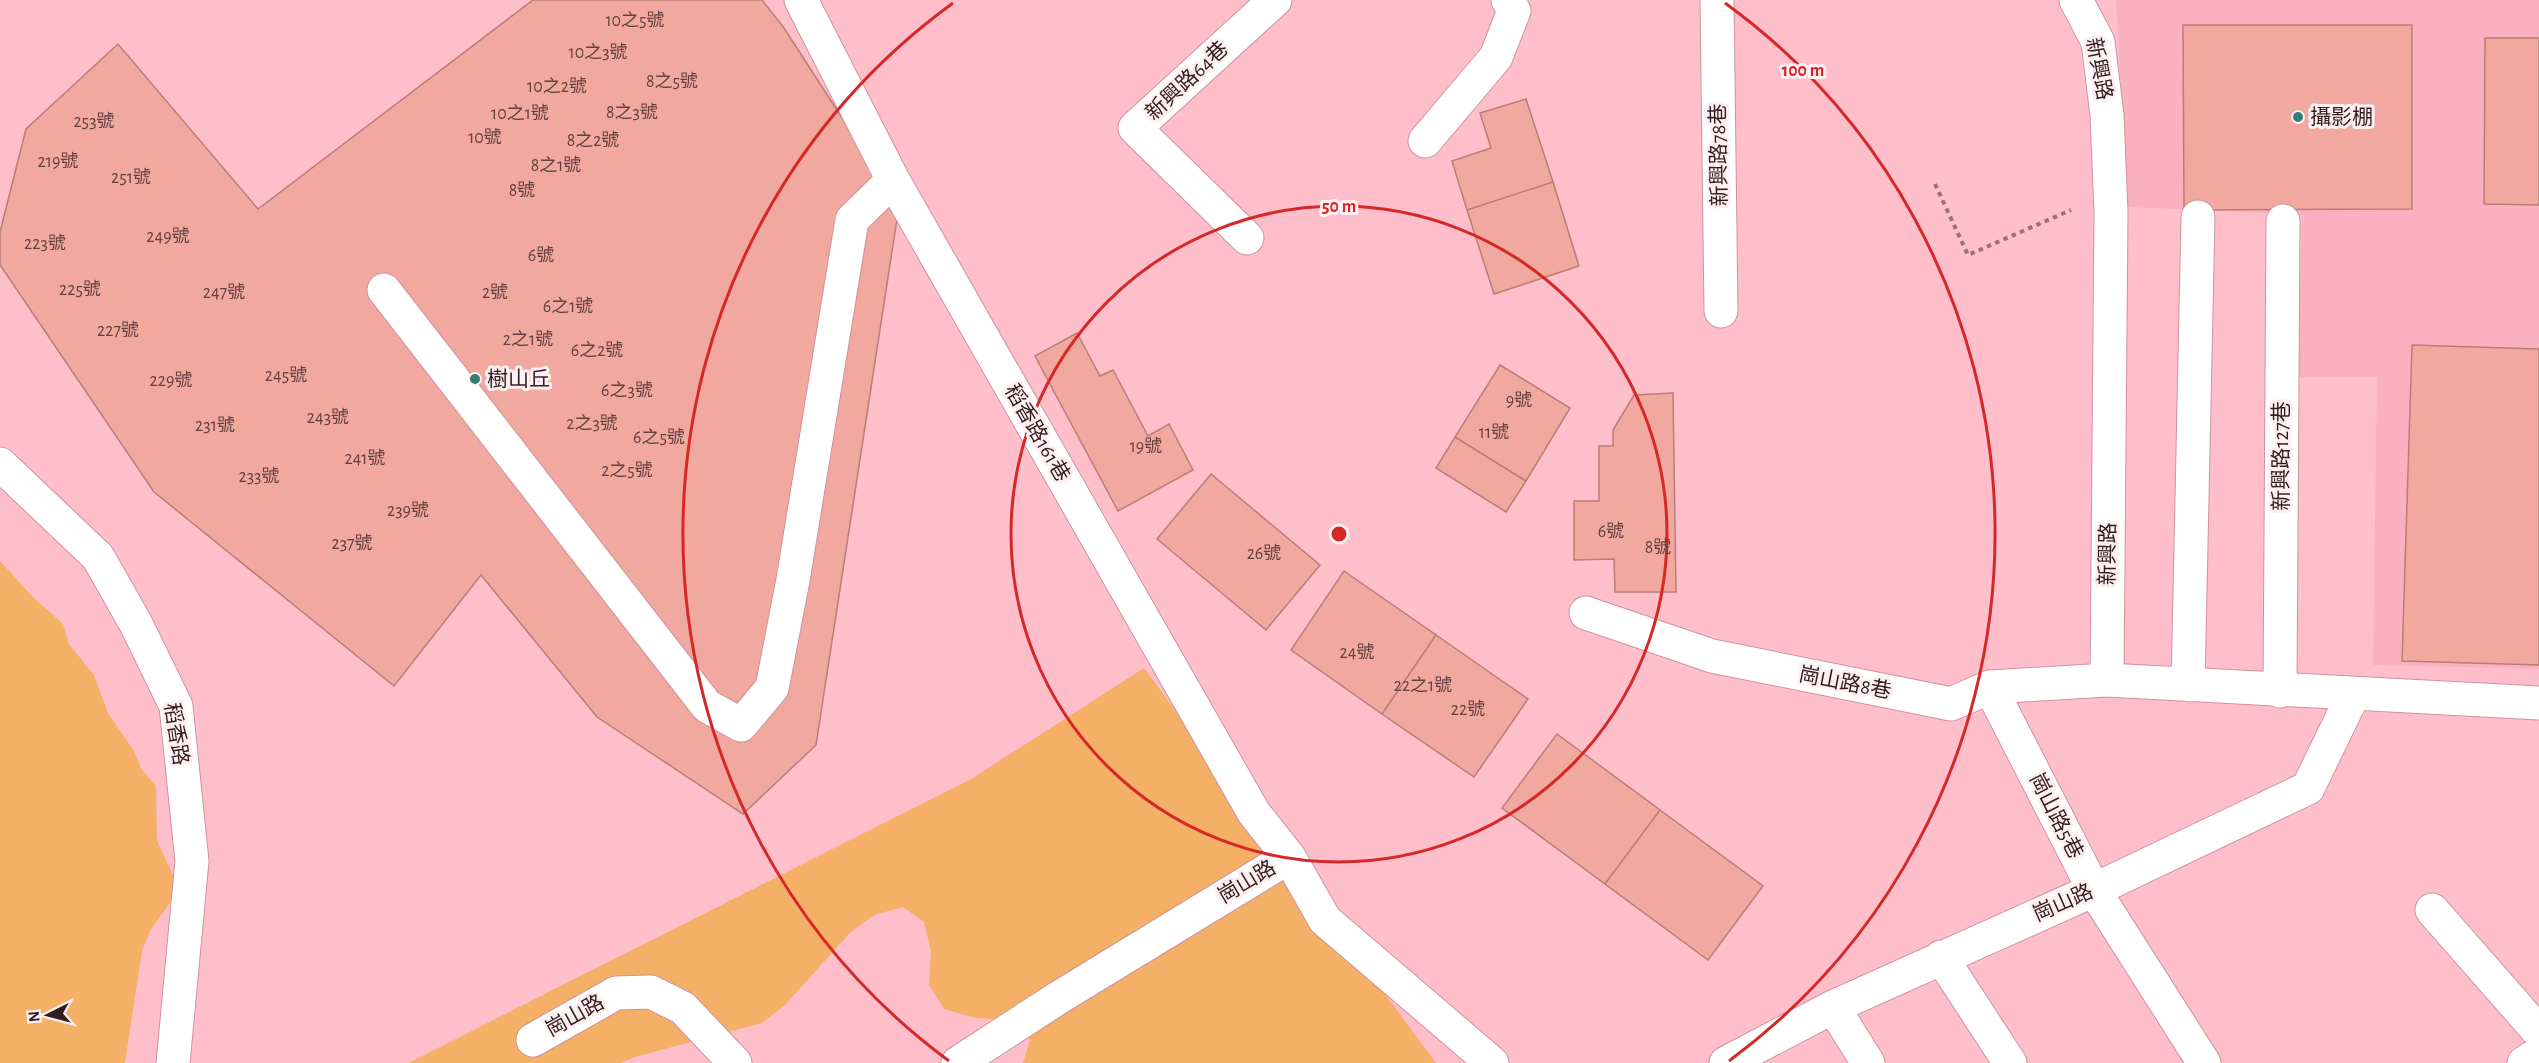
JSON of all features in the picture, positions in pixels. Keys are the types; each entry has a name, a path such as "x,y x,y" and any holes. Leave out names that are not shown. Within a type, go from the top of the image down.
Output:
{"street":[{"name":"稻香路161巷","path":"801,0 893,180 1254,813 1289,857"},
{"name":"新興路64巷","path":"1246,238 1135,128 1275,0"},
{"path":"1425,141 1496,57 1514,11 1508,0"},
{"name":"新興路78巷","path":"1717,0 1721,311"},
{"name":"新興路","path":"2076,0 2098,42 2107,115 2110,194 2107,680"},
{"path":"384,290 706,706 741,725 772,688 793,580 852,220 893,180"},
{"path":"2188,685 2198,217"},
{"name":"新興路127巷","path":"2280,691 2283,221"},
{"name":"稻香路","path":"0,464 98,557 136,624 176,706 192,861 173,1063"},
{"name":"崗山路8巷","path":"1586,613 1712,656 1950,704 1990,687 2107,680"},
{"path":"2107,680 2539,704"},
{"name":"崗山路5巷","path":"1990,687 2094,890 2204,1063"},
{"name":"崗山路","path":"1726,1063 1833,1006 2094,890 2308,788 2353,695"},
{"name":"崗山路","path":"958,1063 1058,998 1289,857 1325,920 1492,1063"},
{"path":"2432,910 2539,1032"},
{"path":"1941,957 2010,1063"},
{"name":"崗山路","path":"532,1040 616,993 651,992 683,1008 735,1063"},
{"path":"1833,1006 1868,1063"},
{"path":"2524,1063 2539,1053"}],"path":[{"path":"1935,184 1968,255 2110,194"}],"shaded area":[{"path":"2116,0 2539,0 2539,669 2373,665 2377,377 2299,377 2302,215 2128,207"},
{"path":"0,561 32,596 63,624 69,644 94,675 108,713 134,751 142,770 156,786 157,841 175,879 172,900 150,931 142,951 125,1063 0,1063"},
{"path":"1144,668 1436,1063 1023,1063 1030,1040 1005,1020 975,1018 944,1009 929,985 931,952 924,922 903,907 874,915 850,933 785,1005 762,1023 635,1057 622,1063 408,1063 971,779"}],"building":[{"name":"樹山丘","path":"533,0 762,0 784,28 899,206 816,745 743,814 597,717 481,575 394,686 154,492 0,265 0,232 26,129 118,44 258,209"},
{"name":"攝影棚","path":"2183,25 2412,25 2412,209 2184,210"},
{"path":"2485,38 2539,38 2539,205 2484,204"},
{"path":"1526,99 1553,182 1467,210 1452,161 1491,148 1480,113"},
{"path":"1553,182 1579,266 1494,294 1467,210"},
{"path":"1077,333 1100,376 1113,370 1148,436 1169,424 1193,470 1118,511 1035,356"},
{"path":"2412,345 2539,349 2539,665 2402,661"},
{"path":"1500,365 1570,408 1526,481 1455,437"},
{"path":"1673,393 1676,592 1615,592 1614,559 1574,560 1574,501 1599,501 1599,446 1613,446 1613,430 1634,395"},
{"path":"1455,437 1526,481 1506,512 1436,468"},
{"path":"1211,474 1320,565 1266,630 1157,539"},
{"path":"1344,571 1436,635 1382,714 1291,650"},
{"path":"1436,635 1528,699 1474,777 1382,714"},
{"path":"1557,734 1660,810 1605,884 1502,808"},
{"path":"1660,810 1763,886 1708,960 1605,884"}],"place":[{"name":"攝影棚","path":"2298,117"},
{"name":"樹山丘","path":"475,379"}]}
